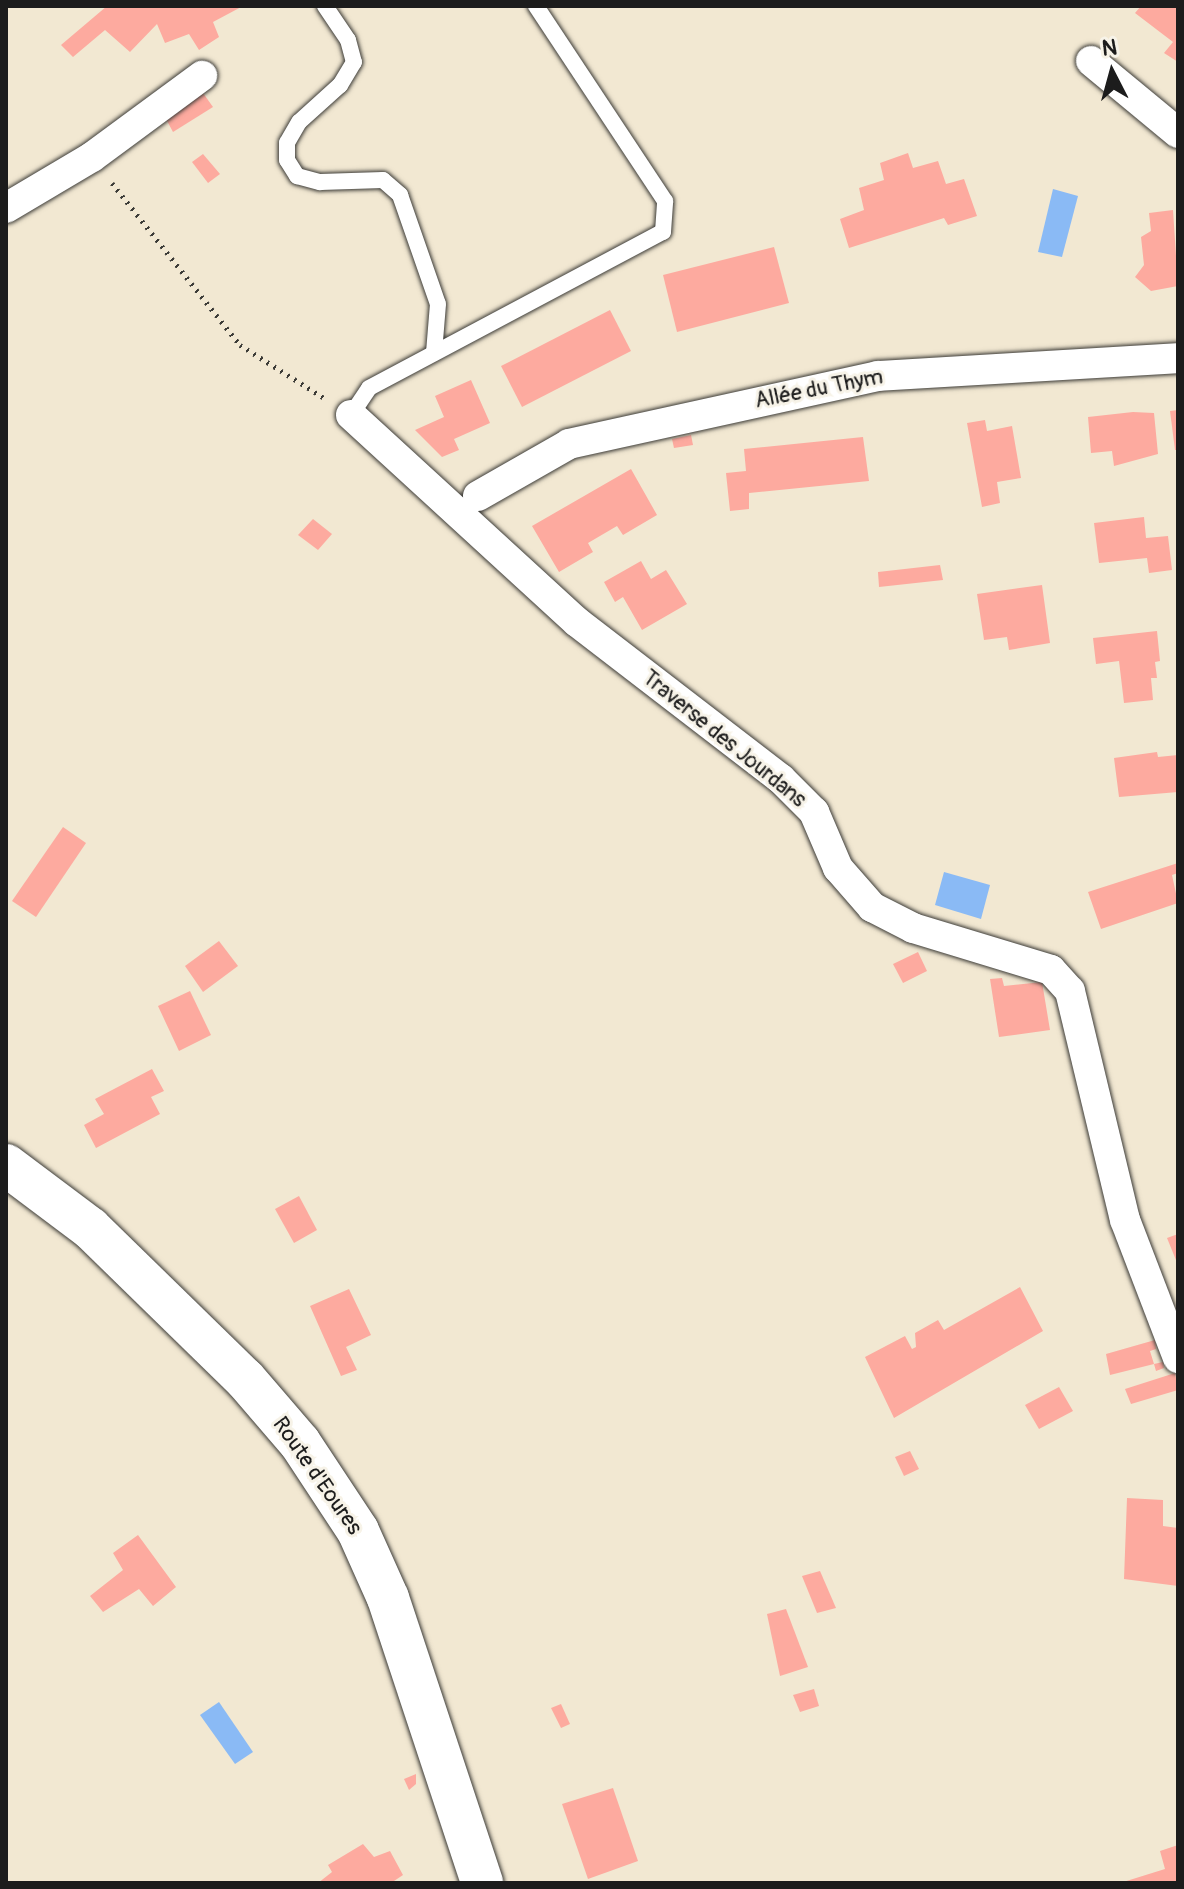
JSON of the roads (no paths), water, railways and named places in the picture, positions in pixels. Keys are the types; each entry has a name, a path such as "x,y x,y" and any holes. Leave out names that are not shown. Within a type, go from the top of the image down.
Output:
{"street":[{"path":"1091,61 1178,133"},
{"path":"6,208 92,157 202,76"},
{"name":"Allée du Thym","path":"478,496 569,444 878,376 1178,358"},
{"name":"Traverse des Jourdans","path":"351,415 577,622 781,779 814,812 838,868 872,907 913,928 1051,970 1070,991 1125,1220 1178,1358"},
{"name":"Route d'Eoures","path":"6,1165 90,1228 245,1379 308,1456 358,1531 388,1598 482,1883"}],"lane":[{"path":"325,6 348,40 354,62 340,85 299,122 287,143 287,160 297,176 320,182 383,180 400,195 438,304 434,353"},
{"path":"351,415 369,388 663,232 665,201 536,6"}],"water":[{"path":"1053,189 1078,196 1062,257 1038,252"},
{"path":"944,872 990,885 981,919 935,905"},
{"path":"219,1702 253,1752 235,1764 200,1715"}]}
